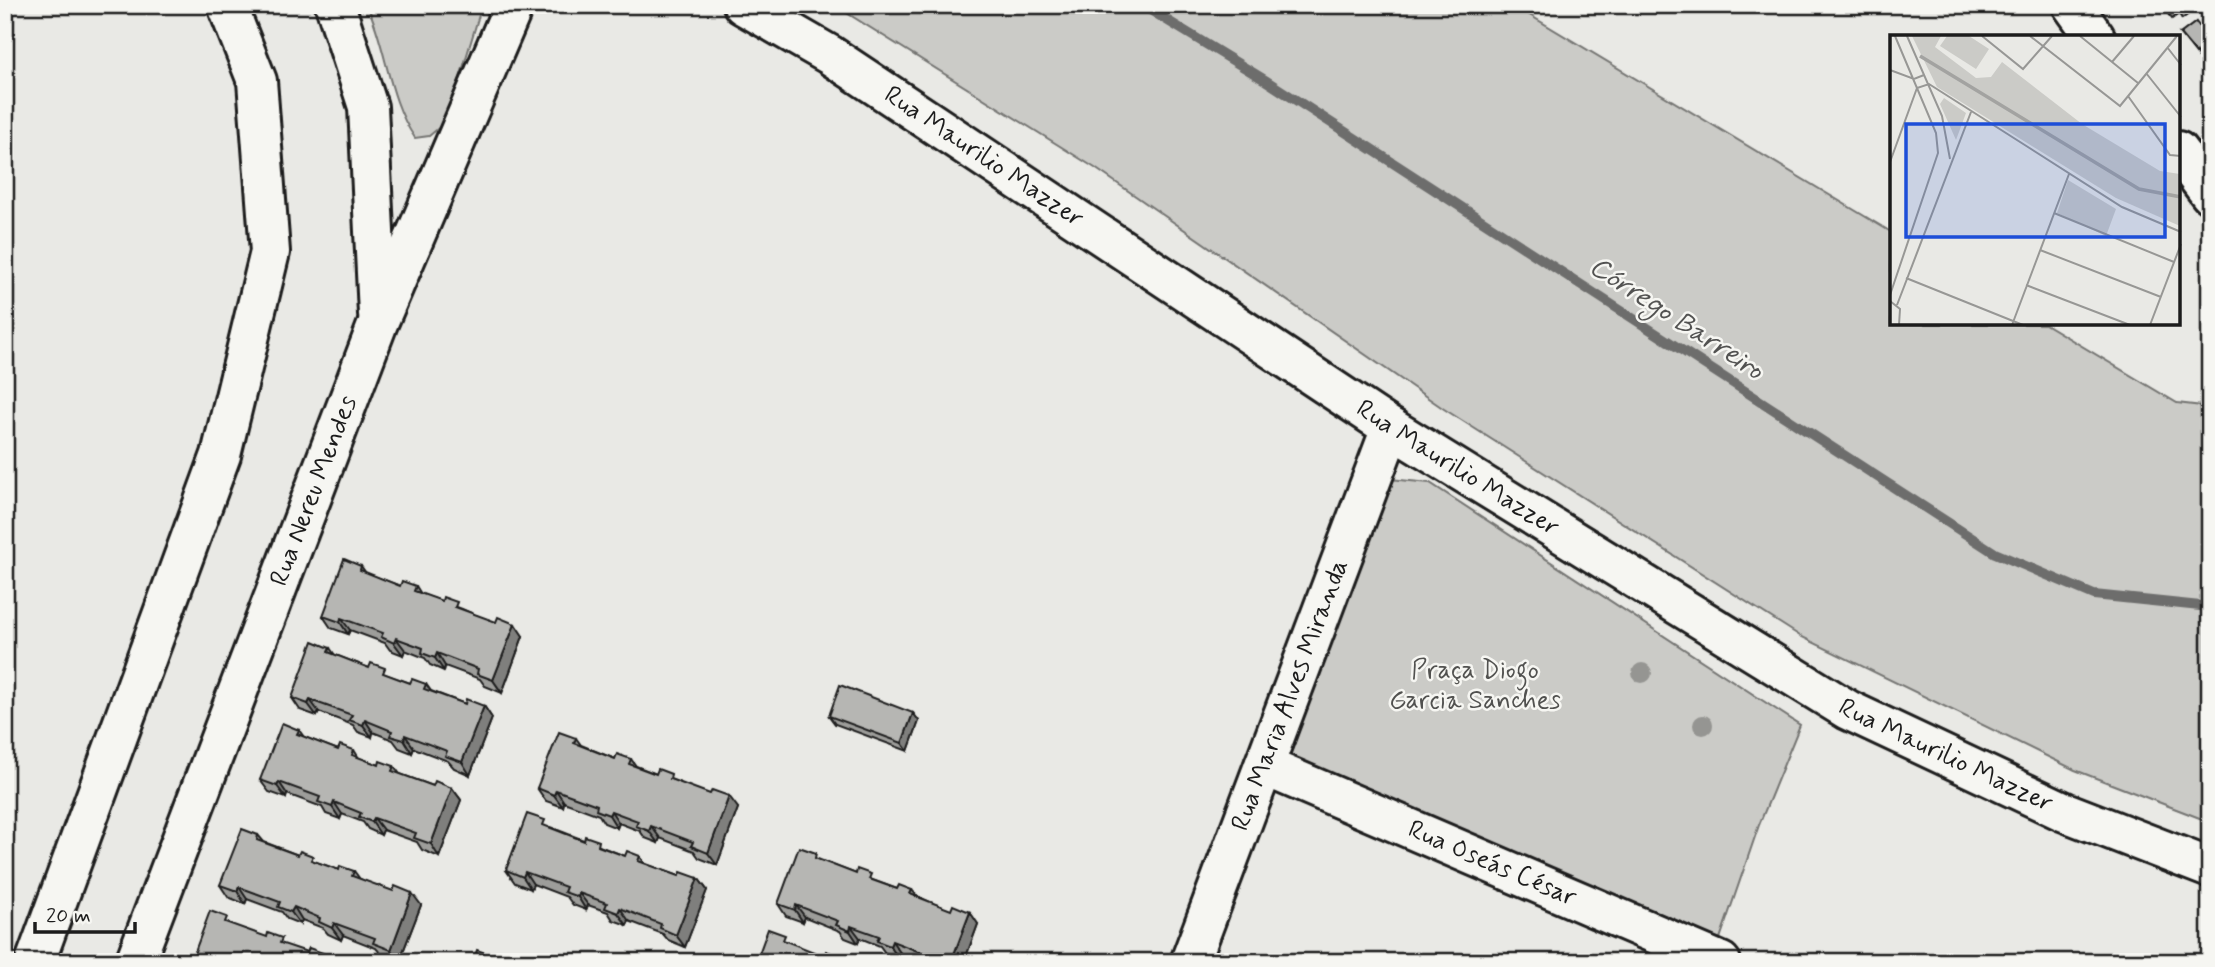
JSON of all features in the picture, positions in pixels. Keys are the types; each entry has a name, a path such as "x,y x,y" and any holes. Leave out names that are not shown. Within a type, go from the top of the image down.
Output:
{"street":[{"path":"35,962 221,455 270,252 257,82 227,5"},
{"name":"Rua Nereu Mendes","path":"135,962 378,323 368,107 335,5"},
{"path":"378,323 514,5"},
{"name":"Rua Maurilio Mazzer","path":"743,5 830,54 1391,428 1848,710 2066,812 2210,868"},
{"path":"2072,5 2094,35"},
{"path":"2180,154 2210,194"},
{"name":"Rua Maria Alves Miranda","path":"1189,962 1391,428"},
{"name":"Rua Oseás César","path":"1264,766 1721,962"}],"green space":[{"path":"367,5 482,5 447,121 429,136 415,138 406,123"},
{"path":"834,5 1513,5 1890,231 1890,326 2048,326 2177,403 2210,407 2210,822 2075,770 1800,636 1444,409 1095,168"},
{"name":"Praça Diogo Garcia Sanches","path":"1390,479 1430,483 1800,725 1759,825 1713,959 1288,761"}],"building":[{"path":"2162,5 2191,6 2179,14 2176,10 2169,15"},
{"path":"2196,22 2210,43 2196,53 2180,34"},
{"path":"344,559 361,566 360,570 400,586 402,581 416,586 414,591 442,601 443,597 457,602 455,607 496,622 498,617 515,624 493,680 477,674 478,669 437,653 435,658 422,653 423,648 396,638 394,643 381,637 383,633 341,618 340,622 323,616"},
{"path":"313,641 330,648 328,652 369,668 371,663 385,668 383,673 410,683 412,679 426,684 424,689 465,704 466,699 484,706 462,762 445,756 447,751 405,735 404,740 390,736 392,731 365,720 363,725 349,720 352,715 310,700 308,704 292,698"},
{"path":"840,685 913,713 902,743 829,716"},
{"path":"282,723 299,730 297,734 338,750 340,745 354,750 352,755 379,765 380,761 394,766 392,771 433,786 435,781 452,788 431,844 414,838 416,833 374,818 372,822 359,817 361,813 334,802 332,807 318,802 320,797 279,782 277,786 260,780"},
{"path":"559,732 576,738 574,743 615,759 617,754 631,759 629,764 656,774 658,769 671,774 670,779 710,794 712,790 729,796 708,853 691,846 693,842 651,826 649,831 636,826 638,821 611,811 609,815 596,810 597,805 556,790 554,795 537,788"},
{"path":"527,814 545,820 543,825 584,841 585,836 599,841 598,846 625,856 627,851 640,856 638,861 679,876 681,872 698,878 676,935 660,928 661,924 620,908 618,913 605,908 607,903 579,893 578,897 564,892 566,887 525,872 523,877 506,870"},
{"path":"242,829 258,835 257,840 298,855 300,851 313,856 311,860 339,870 340,866 354,871 352,876 393,891 395,886 412,893 391,950 373,943 375,938 334,923 332,928 319,922 320,918 294,907 291,912 278,907 280,902 239,887 237,891 220,885"},
{"path":"799,847 816,853 815,858 856,874 857,869 871,874 869,879 897,889 899,885 912,890 910,894 951,910 953,905 970,912 951,962 932,962 933,957 892,941 890,946 877,941 879,936 851,926 850,931 836,925 838,921 796,905 795,910 778,904"},
{"path":"210,911 227,917 225,922 267,937 268,933 282,938 280,943 307,952 309,948 323,953 321,958 331,962 191,962"},
{"path":"768,929 785,935 783,940 824,956 826,951 840,956 840,962 756,962"},
{"path":"477,950 494,956 494,962 473,962"}],"waterway":[{"name":"Córrego Barreiro","path":"1142,5 1265,80 1995,553 2094,595 2210,607"}]}
